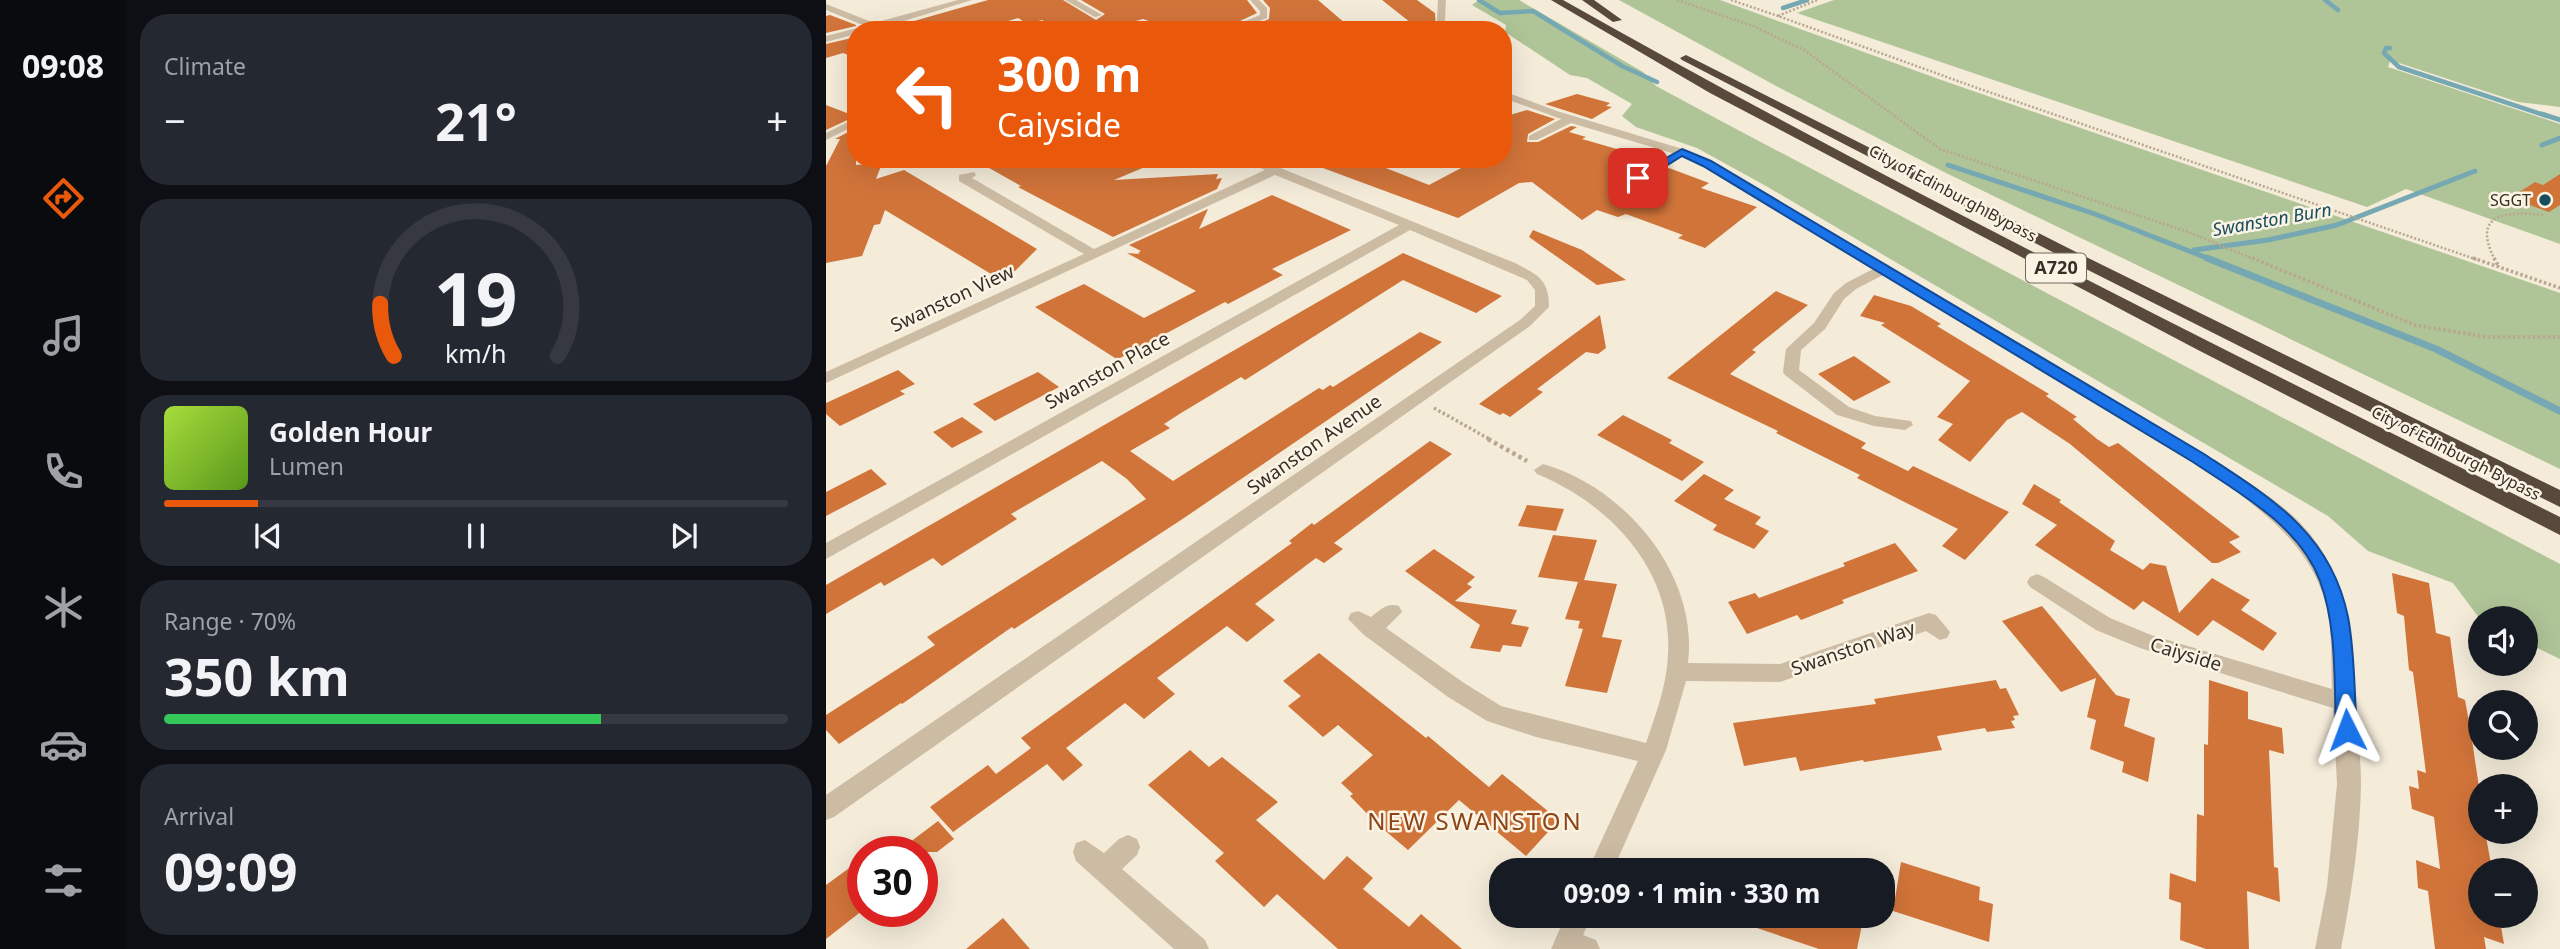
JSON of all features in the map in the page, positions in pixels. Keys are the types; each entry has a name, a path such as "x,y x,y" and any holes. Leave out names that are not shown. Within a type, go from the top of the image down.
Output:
{"highway":[{"path":"1542,0 1609,38 1714,90"},
{"name":"City of Edinburgh Bypass","path":"1556,0 1714,90 2216,352 2560,527"},
{"name":"City of Edinburgh Bypass","path":"1580,0 2059,250 2560,499"},
{"path":"1587,0 1628,27"}],"street":[{"path":"900,21 968,0"},
{"path":"1069,0 1095,11"},
{"path":"1251,21 1264,16 1264,10 1254,0"},
{"path":"1441,21 1442,0"},
{"path":"826,7 860,21"},
{"path":"826,39 847,33"},
{"path":"1512,97 1682,152 1707,163 2221,472 2268,505 2303,538 2328,579 2339,619 2345,702 2349,784 2340,887 2328,949"},
{"path":"1533,138 1572,118"},
{"path":"826,136 847,126"},
{"path":"1638,178 1682,152"},
{"name":"Swanston Avenue","path":"826,809 1525,323 1542,307 1542,290 1532,277 1270,168"},
{"name":"Swanston View","path":"826,377 1275,170"},
{"path":"970,175 963,178 1094,254"},
{"name":"Swanston Place","path":"826,552 1409,225"},
{"path":"1884,269 1851,286 1839,296 1820,326 1794,349 1791,372 1843,411 1874,421 1905,425"},
{"path":"1558,469 1602,502 1630,528 1647,549 1665,583 1678,622 1677,672 1668,710 1605,858"},
{"name":"Caiyside","path":"2037,582 2103,624 2147,642 2345,702"},
{"path":"1392,612 1364,624 1456,690 1495,714 1536,727 1651,754"},
{"name":"Swanston Way","path":"1677,672 1780,673 1930,621 1940,632"},
{"path":"1128,847 1094,861 1173,932 1196,949"},
{"path":"1572,947 1576,928"}],"path":[{"path":"1677,0 1753,26 1804,50 1883,110 1940,149 1952,154 2188,232 2415,325 2452,335 2500,339 2560,337"},
{"path":"1731,0 1980,89 2560,288"},
{"path":"1779,16 1817,0"},
{"path":"2500,267 2485,242 2487,225 2497,215 2512,212 2545,215"},
{"path":"1416,398 1558,469"}],"green space":[{"path":"1479,0 1519,0 1643,72 1656,86 2560,564 2560,659 2538,648 2538,606 2470,606 2453,583 2368,551 2328,516 1766,186 1697,148 1636,127 1622,116 1632,104 1587,78 1570,75 1512,37 1512,21 1499,21 1472,5"},
{"path":"1619,0 1720,0 1947,82 2560,293 2560,469 1944,172 1778,87"},
{"path":"1834,0 2560,0 2560,107 2518,102 2399,63 2390,61 2388,67 2560,124 2560,244 2406,189 2367,207 1797,13"}],"building":[{"path":"988,0 1063,0 1096,20 1105,14 1081,0 1247,0 1257,13 1240,21 1023,21 1018,18 1008,21 914,21"},
{"path":"1263,0 1318,0 1342,21 1264,21 1269,19 1270,8"},
{"path":"1382,0 1417,0 1435,13 1435,21 1409,21"},
{"path":"826,16 847,22 847,28 826,33"},
{"path":"847,39 847,55 843,53 826,58 826,44"},
{"path":"1577,94 1610,103 1606,106 1612,107 1592,119 1545,104"},
{"path":"826,105 847,113 847,120 826,130"},
{"path":"1527,110 1555,119 1528,134 1527,142 1538,142 1571,126 1577,127 1569,132 1586,137 1582,139 1648,158 1645,160 1652,163 1631,176 1631,181 1643,183 1669,168 1709,183 1701,188 1757,207 1705,248 1678,238 1683,235 1626,214 1618,217 1597,210 1582,220 1532,182 1519,183 1458,218 1323,168 1386,168 1429,185 1461,168 1512,168 1512,114"},
{"path":"847,133 847,168 880,168 876,179 904,170 1037,249 1010,276 1001,280 885,210 880,224 874,225 862,256 826,263 826,166 840,139 835,139"},
{"path":"989,168 1143,168 1114,180 1218,174 1216,179 1222,178 1217,189 1113,237 1018,187 1021,186"},
{"path":"2560,174 2560,205 2549,212 2510,198 2535,182 2543,185"},
{"path":"1272,195 1351,230 1272,269 1283,275 1228,304 1225,302 1120,358 1115,358 1035,307 1084,284 1144,318 1196,291 1127,253 1140,254 1138,253 1141,251 1129,245 1208,209 1199,229"},
{"path":"1533,230 1582,250 1626,280 1597,285 1529,237"},
{"path":"1403,253 1502,296 1476,313 1403,280 1245,380 1241,377 1181,413 1164,424 1170,428 1130,451 1173,481 1319,388 1323,390 1330,385 1333,387 1420,332 1442,342 1184,518 1014,629 1012,627 902,704 839,744 826,730 826,715 935,645 927,637 1146,499 1127,479 1102,461 1011,514 1017,519 942,566 933,558 884,586 881,582 826,614 826,585"},
{"path":"1776,291 1808,305 1752,350 1756,352 1730,374 1866,443 1861,448 1908,471 1913,466 2009,512 1965,560 1942,546 1958,529 1857,478 1860,475 1776,433 1778,431 1667,378"},
{"path":"1874,295 1911,306 1941,324 1937,326 2049,394 2046,396 2077,417 2073,419 2097,439 2109,447 2118,443 2240,537 2229,542 2241,552 2218,563 2212,563 2070,444 2022,412 2007,420 1970,462 1938,440 1953,424 1937,417 1970,381 1881,325 1885,323 1860,316"},
{"path":"1600,315 1606,348 1598,354 1586,352 1537,389 1543,392 1510,417 1479,404"},
{"path":"1854,356 1891,382 1854,401 1818,374"},
{"path":"898,370 915,384 900,391 905,394 840,426 826,414 826,403"},
{"path":"1038,372 1059,387 995,421 973,404"},
{"path":"1623,415 1672,440 1669,443 1704,462 1682,481 1597,435"},
{"path":"962,417 983,432 952,448 933,432"},
{"path":"1430,441 1452,454 1334,543 1343,549 1324,563 1316,558 1255,604 1275,620 1247,642 1227,626 1157,678 1175,694 1144,719 1125,703 1066,748 1083,765 1063,781 1047,764 953,832 930,807 988,765 996,774 1031,748 1021,738 1292,543 1289,541 1312,523 1314,525"},
{"path":"871,469 887,484 826,516 826,492"},
{"path":"1704,474 1734,490 1724,499 1761,517 1755,524 1769,531 1754,549 1713,530 1717,525 1674,501"},
{"path":"2034,484 2061,500 2059,502 2115,541 2110,550 2143,570 2150,563 2166,566 2179,613 2212,578 2250,600 2241,610 2277,633 2263,651 2213,620 2198,636 2143,601 2134,610 2035,545 2057,525 2022,504"},
{"path":"1527,505 1564,509 1556,531 1518,526"},
{"path":"1553,535 1597,540 1584,580 1617,584 1602,637 1622,640 1607,693 1565,686 1583,629 1578,628 1580,621 1565,619 1578,582 1538,577"},
{"path":"1895,543 1918,571 1842,600 1844,603 1801,620 1797,615 1747,634 1728,602 1755,593 1759,598 1845,566 1843,563"},
{"path":"1434,549 1475,577 1467,584 1472,587 1455,601 1517,610 1511,624 1529,627 1521,647 1503,645 1500,652 1470,648 1480,625 1405,571"},
{"path":"2392,573 2429,583 2436,633 2450,637 2458,697 2465,700 2468,716 2468,760 2475,760 2477,774 2468,774 2468,844 2487,844 2490,858 2468,858 2468,928 2501,928 2504,944 2484,937 2486,949 2435,949 2428,891 2418,888 2416,860 2440,869 2434,817 2412,809 2409,786 2419,789 2417,770 2426,773 2413,672 2409,670 2404,616 2397,613"},
{"path":"2042,606 2116,695 2130,699 2124,726 2155,738 2148,782 2122,772 2124,762 2090,749 2096,720 2087,717 2096,678 2061,692 2002,621"},
{"path":"1319,653 1426,738 1428,736 1489,787 1502,774 1559,820 1526,856 1459,800 1408,850 1376,823 1341,783 1373,755 1338,725 1323,737 1288,706 1301,696 1283,681"},
{"path":"1996,680 2000,689 2006,688 2019,715 2013,716 2015,720 2011,721 2015,728 1987,732 1985,728 1937,736 1942,750 1800,771 1796,757 1744,766 1733,723 1876,704 1874,699"},
{"path":"2209,680 2248,692 2248,719 2282,728 2284,754 2269,750 2274,867 2278,868 2280,902 2247,891 2249,949 2206,949 2180,940 2181,903 2169,899 2170,873 2196,882 2197,814 2204,816 2204,744 2208,745"},
{"path":"1190,750 1209,767 1222,757 1278,802 1256,820 1324,880 1347,856 1373,878 1363,889 1409,927 1421,914 1462,949 1338,949 1277,894 1264,907 1215,861 1224,853 1148,785"},
{"path":"938,821 954,839 938,851 938,836 918,836"},
{"path":"1901,862 1980,887 1979,900 1993,904 1989,942 1895,912"},
{"path":"847,870 847,923 826,939 826,885"},
{"path":"1003,918 1030,949 966,949"},
{"path":"1757,928 1861,928 1857,949 1819,949"}],"waterway":[{"path":"1479,0 1500,13 1533,11 1622,66 1657,82"},
{"path":"1783,8 1807,0"},
{"path":"2325,0 2338,10"},
{"path":"2390,48 2386,48 2384,53 2399,67 2547,116"},
{"path":"2542,114 2560,120"},
{"name":"Swanston Burn","path":"2542,145 2560,138"},
{"path":"1948,165 2095,214 2212,260"},
{"name":"Swanston Burn","path":"2194,250 2268,240 2337,225 2475,171"},
{"path":"2207,258 2436,349 2560,411"}],"place":[{"name":"SGGT","path":"2545,200"}],"district":[{"name":"NEW SWANSTON","path":"1475,822"}],"route":[{"path":"1638,178 1682,152 1707,163 2199,458 2268,505 2303,538 2328,579 2339,619 2347,730"}]}
